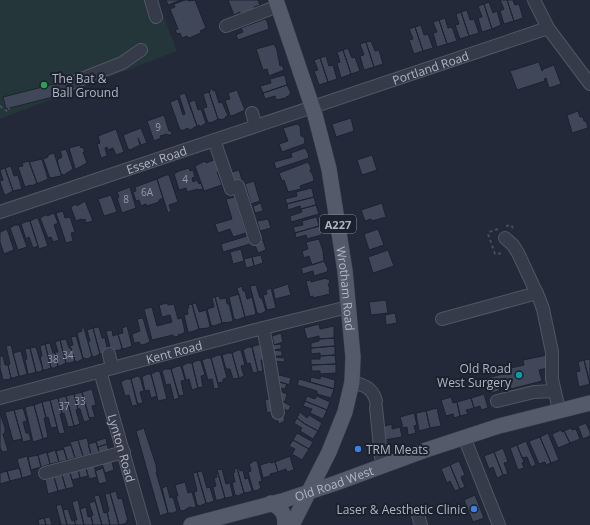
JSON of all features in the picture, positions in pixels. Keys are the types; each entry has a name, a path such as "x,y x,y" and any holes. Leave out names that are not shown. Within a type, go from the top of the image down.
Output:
{"main road":[{"name":"Wrotham Road","path":"277,3 313,107 330,176 345,271 353,357 352,382 345,412 330,452 292,525"},
{"name":"Old Road West","path":"191,525 310,492 464,437 559,410 590,403"},
{"name":"A227","path":"330,452 331,470 344,480"},
{"path":"271,503 283,511 285,516 285,525"}],"street":[{"path":"151,0 156,17"},
{"path":"534,0 548,28 590,84"},
{"path":"226,26 277,3"},
{"name":"Portland Road","path":"313,107 548,28"},
{"path":"61,87 122,63 141,50"},
{"name":"Essex Road","path":"0,212 313,107"},
{"path":"252,113 256,126"},
{"path":"214,140 231,189 238,186 254,239"},
{"path":"510,235 541,304 552,348 552,380 559,410"},
{"path":"442,319 537,293"},
{"name":"Kent Road","path":"0,398 348,307"},
{"path":"263,328 278,413"},
{"name":"Lynton Road","path":"109,354 106,370 124,452 144,525"},
{"path":"352,382 364,385 374,394 381,456 384,465"},
{"path":"497,401 534,392 554,391"},
{"path":"464,437 499,525"},
{"path":"45,473 124,452"}],"path":[{"path":"0,106 7,112 9,111 9,108"},
{"path":"506,253 496,255 488,233 510,225 512,226 510,235"}],"shaded area":[{"name":"The Bat & Ball Ground","path":"0,0 157,0 177,51 0,119"}],"building":[{"path":"166,0 181,0 168,5"},
{"path":"185,0 195,0 206,28 200,31 201,33 189,38 187,36 182,38 180,33 177,34 175,30 178,29 170,9 175,7 174,4"},
{"path":"228,0 258,0 260,5 254,7 255,10 241,15 240,12 234,15"},
{"path":"500,0 507,0 514,21 504,24 500,11 504,9"},
{"path":"507,0 513,0 515,5 519,4 523,18 514,21"},
{"path":"489,2 493,13 497,11 501,25 492,29 484,4"},
{"path":"484,4 492,29 482,32 478,18 482,17 478,6"},
{"path":"467,10 470,20 474,19 479,33 469,36 461,12"},
{"path":"461,12 469,36 460,39 455,25 459,24 456,14"},
{"path":"445,18 448,28 452,27 457,41 447,44 439,20"},
{"path":"265,19 269,29 238,40 236,35 243,32 241,28"},
{"path":"439,20 447,44 437,47 433,33 437,32 433,22"},
{"path":"421,25 424,35 428,34 433,48 423,51 415,27"},
{"path":"415,27 423,51 414,54 409,40 413,39 409,29"},
{"path":"371,41 375,51 379,50 383,64 374,67 366,42"},
{"path":"366,42 374,67 364,70 360,56 364,55 360,44"},
{"path":"274,44 277,50 280,66 282,65 284,70 269,76 267,69 263,70 256,49"},
{"path":"348,48 352,58 355,57 360,71 351,74 343,50"},
{"path":"343,50 351,74 341,78 337,63 340,62 337,52"},
{"path":"326,56 329,66 333,65 337,79 328,82 320,58"},
{"path":"320,58 328,82 319,85 314,71 318,70 314,60"},
{"path":"539,62 542,71 543,69 554,65 561,84 549,88 546,78 544,79 545,81 517,90 510,71"},
{"path":"284,75 287,85 263,93 260,86 271,83 270,79"},
{"path":"54,84 55,89 57,88 59,93 56,94 57,96 6,109 3,97"},
{"path":"287,85 291,93 286,98 276,100 275,96 265,99 263,93"},
{"path":"212,88 213,91 215,90 219,103 222,102 228,116 221,120 218,119 209,92"},
{"path":"237,90 245,110 232,116 230,115 225,100 230,99 228,93"},
{"path":"209,92 218,119 211,123 208,123 203,108 207,107 203,94"},
{"path":"185,93 197,126 190,130 187,128 182,131 180,130 170,102 178,99 183,115 185,114 179,95"},
{"path":"195,100 198,110 201,109 206,123 200,127 199,125 197,126 189,102"},
{"path":"578,111 580,117 583,117 584,121 586,121 588,128 572,133 567,115"},
{"path":"164,115 169,131 172,133 171,135 167,134 160,136 161,138 154,141 147,121"},
{"path":"351,118 354,131 336,137 332,124"},
{"path":"297,124 300,126 301,136 304,137 304,144 282,152 279,144 288,141 283,128"},
{"path":"141,128 147,143 141,145 138,138 140,145 130,150 128,149 123,135"},
{"path":"116,129 124,152 116,155 113,148 108,150 107,147 105,148 107,156 101,158 97,144 100,143 98,136"},
{"path":"80,145 81,148 83,147 85,152 83,152 87,163 76,169 69,148"},
{"path":"305,148 309,158 276,169 274,162 292,157 291,153"},
{"path":"66,149 73,169 64,175 61,174 57,160 62,157 60,151"},
{"path":"54,153 61,176 50,178 43,159"},
{"path":"372,155 377,170 362,175 357,160"},
{"path":"42,159 48,179 37,183 29,162"},
{"path":"216,159 220,171 217,172 222,185 204,191 195,166 205,161 206,163"},
{"path":"29,161 37,183 32,186 25,187 18,167 23,166 22,163"},
{"path":"308,162 314,181 300,186 301,189 288,192 284,180 282,181 279,173"},
{"path":"11,166 14,176 18,175 22,189 13,191 5,168"},
{"path":"5,168 13,191 6,195 4,194 0,182 3,180 0,170"},
{"path":"189,168 190,171 193,170 195,177 192,178 193,182 197,180 199,184 201,183 203,189 187,192 186,188 179,190 174,174"},
{"path":"239,170 242,180 232,183 229,173"},
{"path":"169,175 178,202 169,205 171,211 168,213 157,179"},
{"path":"157,179 163,198 159,200 159,202 147,206 146,204 141,206 139,200 136,201 133,192 136,191 135,187"},
{"path":"254,181 260,201 251,204 245,184"},
{"path":"130,187 136,208 122,213 117,198 119,197 117,192"},
{"path":"311,188 314,197 287,204 285,199 297,196 296,192"},
{"path":"111,195 117,212 104,216 98,199"},
{"path":"235,197 246,233 233,237 230,229 218,233 215,224 232,219 226,199"},
{"path":"314,197 316,205 301,209 300,206 288,210 287,204"},
{"path":"85,201 93,221 86,223 85,219 76,221 71,208 76,204 77,206"},
{"path":"261,203 263,211 255,213 253,206"},
{"path":"382,203 386,217 372,221 371,219 365,221 361,210"},
{"path":"316,205 319,214 291,222 290,216 302,212 301,209"},
{"path":"63,211 65,218 70,217 75,232 71,233 73,241 66,243 56,213"},
{"path":"54,213 58,223 54,225 59,240 53,242 51,237 48,238 40,218 47,214 47,216"},
{"path":"316,217 319,226 295,233 293,227 303,225 302,221"},
{"path":"38,218 48,246 39,249 30,221"},
{"path":"268,219 271,228 260,231 257,221"},
{"path":"30,221 38,246 33,248 29,237 26,239 21,224"},
{"path":"15,225 19,225 27,247 18,250 10,228"},
{"path":"319,226 321,235 307,239 306,235 296,238 295,233"},
{"path":"7,229 14,250 4,254 0,242 0,232"},
{"path":"378,229 384,245 369,250 364,234"},
{"path":"247,236 250,244 223,252 221,244"},
{"path":"319,239 323,251 324,261 312,265 309,256 304,258 302,251 308,249 306,242"},
{"path":"263,240 266,250 258,253 254,242"},
{"path":"241,249 244,261 233,264 230,252"},
{"path":"388,250 394,266 373,273 368,257"},
{"path":"261,255 263,263 254,266 252,257"},
{"path":"252,257 254,266 246,268 244,259"},
{"path":"324,261 328,269 327,272 314,276 313,271 303,274 301,268"},
{"path":"326,278 329,279 330,283 328,284 330,294 313,298 313,296 310,297 306,281 311,280 311,282"},
{"path":"288,284 291,295 275,299 273,289"},
{"path":"256,285 266,311 261,314 257,313 250,286"},
{"path":"242,286 247,299 252,297 256,314 254,315 245,317 237,288"},
{"path":"271,288 276,308 267,310 263,295 267,294 266,290"},
{"path":"239,294 245,317 237,320 234,319 229,297"},
{"path":"219,296 220,299 226,298 227,304 229,304 233,320 231,322 222,323 215,297"},
{"path":"215,297 222,323 214,326 211,325 207,309 214,307 212,298"},
{"path":"386,300 388,313 371,315 369,302"},
{"path":"167,303 168,305 174,304 178,319 182,318 185,332 180,335 178,334 179,336 174,337 173,335 152,340 144,309 152,307 157,326 172,322 170,315 162,317 159,305"},
{"path":"196,303 199,312 206,310 210,326 208,328 199,329 192,304"},
{"path":"192,304 199,329 188,332 184,315 188,314 188,305"},
{"path":"395,313 397,323 386,325 385,315"},
{"path":"143,318 150,342 143,345 139,342 134,343 132,334 140,331 137,319"},
{"path":"319,324 320,329 334,326 334,338 319,339 319,336 307,339 304,328"},
{"path":"127,326 132,346 124,349 122,348 118,334 123,333 122,328"},
{"path":"99,327 102,338 105,338 108,352 104,354 100,354 93,328"},
{"path":"81,328 84,328 92,356 88,359 83,358 77,333 82,331"},
{"path":"93,328 100,354 94,357 92,356 88,342 90,341 87,330"},
{"path":"112,330 113,336 118,334 122,348 120,350 111,351 106,331"},
{"path":"281,333 283,342 274,345 272,336"},
{"path":"76,336 83,359 77,362 75,361 70,346 73,345 71,337"},
{"path":"334,338 335,346 311,348 311,343 319,341 319,339"},
{"path":"66,339 69,348 71,348 75,361 70,363 66,363 60,340"},
{"path":"60,340 66,363 58,366 55,352 58,352 55,342"},
{"path":"50,343 53,353 55,352 58,366 54,368 51,368 45,344"},
{"path":"45,344 51,368 43,370 40,356 42,356 40,346"},
{"path":"281,344 281,349 272,350 272,345"},
{"path":"11,345 19,376 13,378 11,378 8,365 10,364 6,346"},
{"path":"261,345 265,359 261,360 263,371 258,372 252,347"},
{"path":"335,346 335,355 320,356 320,353 311,354 311,348"},
{"path":"36,347 43,370 39,372 36,372 30,348"},
{"path":"248,347 252,347 258,372 253,373 250,363 247,364 243,350"},
{"path":"30,348 36,372 28,374 25,360 27,359 25,349"},
{"path":"241,350 245,365 241,366 244,376 239,378 232,353"},
{"path":"273,350 282,351 282,356 272,356"},
{"path":"21,351 27,374 19,376 13,353"},
{"path":"232,353 239,378 233,379 230,369 226,369 222,355"},
{"path":"221,355 227,378 223,379 223,382 218,383 211,358"},
{"path":"335,355 336,364 311,365 311,359 320,359 320,356"},
{"name":"Old Road West Surgery","path":"547,355 547,368 539,370 542,381 511,389 510,386 491,393 487,378 507,373 506,369 524,365 523,360"},
{"path":"0,356 3,356 5,365 8,365 10,379 3,380 0,368"},
{"path":"274,357 285,358 284,362 273,361"},
{"path":"211,358 219,388 214,389 212,379 208,380 202,360"},
{"path":"590,359 590,384 584,360"},
{"path":"198,360 201,361 205,375 201,376 203,387 198,388 192,363"},
{"path":"584,360 590,384 579,387 576,372 580,371 578,362"},
{"path":"187,363 192,363 198,388 192,390 189,379 186,380 182,366"},
{"path":"336,364 336,373 320,374 320,371 312,371 311,365"},
{"path":"181,366 185,380 181,381 184,395 179,396 171,369"},
{"path":"165,369 171,369 179,398 174,400 170,384 166,385 162,371"},
{"path":"157,371 160,372 167,399 158,401 151,374"},
{"path":"147,374 151,374 157,396 151,398 149,390 145,391 142,377"},
{"path":"279,375 291,378 289,385 277,381"},
{"path":"137,376 140,377 144,391 140,392 143,403 137,404 131,379"},
{"path":"321,376 335,380 334,389 310,382 311,377 320,379"},
{"path":"126,379 131,379 138,405 132,406 129,395 125,396 121,382"},
{"path":"299,379 334,389 331,398 317,394 317,391 297,385"},
{"path":"279,382 287,384 285,389 277,387"},
{"path":"92,389 96,405 92,406 95,417 89,418 82,392"},
{"path":"277,390 287,394 285,402 279,399"},
{"path":"82,392 90,420 84,422 80,409 78,409 74,394"},
{"path":"74,394 80,424 74,426 66,396"},
{"path":"484,394 488,408 481,410 480,406 474,408 471,398"},
{"path":"66,396 74,426 68,427 64,413 62,414 58,398"},
{"path":"307,396 315,399 317,396 330,402 327,410 305,401"},
{"path":"451,397 453,403 457,402 460,416 454,418 453,414 446,416 441,400"},
{"path":"58,398 65,433 59,434 50,400"},
{"path":"273,398 275,411 267,413 265,400"},
{"path":"471,398 474,408 466,410 468,414 460,416 457,402"},
{"path":"50,400 57,427 51,428 48,417 46,418 42,402"},
{"path":"282,401 291,406 288,411 279,406"},
{"path":"305,401 327,410 323,419 310,413 312,409 303,406"},
{"path":"42,402 46,418 44,418 48,437 43,439 34,405"},
{"path":"34,405 43,439 33,442 25,407"},
{"path":"23,408 27,421 23,422 26,433 29,433 31,440 23,442 14,410"},
{"path":"437,408 441,426 430,428 426,411"},
{"path":"14,410 22,439 13,441 5,412"},
{"path":"426,411 430,428 419,431 416,413"},
{"path":"300,412 307,418 309,415 322,423 318,431 297,418"},
{"path":"0,413 5,428 5,433 3,434 8,451 2,452 0,447"},
{"path":"414,413 417,425 414,426 416,433 408,435 407,427 403,428 400,417"},
{"path":"283,414 285,421 279,424 276,417"},
{"path":"297,418 318,431 313,439 300,431 302,428 294,423"},
{"path":"586,423 590,436 583,439 578,426"},
{"path":"392,424 392,429 400,427 402,437 384,440 381,427"},
{"path":"144,428 156,465 156,472 168,513 160,516 136,431"},
{"path":"571,428 572,430 576,429 580,439 570,443 564,431"},
{"path":"561,430 562,432 564,431 570,443 558,448 552,434"},
{"path":"297,433 313,442 309,449 293,440"},
{"path":"548,433 559,460 551,463 540,437"},
{"path":"540,437 551,463 546,465 545,462 539,464 529,441"},
{"path":"87,438 91,454 83,456 78,440"},
{"path":"106,438 107,444 98,447 96,441"},
{"path":"78,440 83,456 75,458 70,442"},
{"path":"293,440 309,449 302,460 292,454 295,449 289,446"},
{"path":"526,441 536,465 531,467 527,457 522,458 517,445"},
{"path":"96,442 99,452 91,454 88,444"},
{"path":"107,444 110,454 100,457 98,447"},
{"path":"71,445 75,458 67,460 63,447"},
{"path":"517,445 524,462 522,463 524,468 518,470 510,448"},
{"path":"503,448 508,462 504,463 508,474 503,475 494,452"},
{"path":"64,449 67,460 59,462 56,451"},
{"path":"55,450 59,462 50,464 47,453"},
{"path":"47,452 50,464 41,467 38,455"},
{"path":"494,452 503,475 497,478 493,467 489,469 484,456"},
{"path":"38,455 41,467 31,470 28,457"},
{"path":"27,456 32,475 22,478 17,459"},
{"path":"290,456 294,470 287,472 286,469 278,472 275,462"},
{"path":"111,458 114,470 105,473 101,461"},
{"path":"252,461 257,461 262,481 259,482 261,488 256,491 253,490 248,472 251,471 249,463 252,463"},
{"path":"459,461 465,475 461,477 465,487 460,489 450,465"},
{"path":"275,462 278,472 263,478 260,465"},
{"path":"94,465 97,477 89,479 86,468"},
{"path":"450,465 460,489 455,491 450,481 447,483 441,469"},
{"path":"20,468 22,478 10,481 7,471"},
{"path":"86,468 88,476 80,478 78,470"},
{"path":"103,468 107,482 99,484 95,471"},
{"path":"237,468 244,493 238,496 235,495 232,482 235,482 233,473 235,472 234,469"},
{"path":"237,468 239,468 240,471 243,470 245,479 248,478 252,490 250,492 244,493"},
{"path":"78,469 80,478 72,480 70,472"},
{"path":"222,469 226,484 230,483 233,496 231,497 225,498 217,470"},
{"path":"7,471 10,481 0,484 0,473"},
{"path":"202,471 207,488 210,487 214,501 209,503 206,503 197,472"},
{"path":"197,472 206,503 200,506 197,505 194,492 197,491 193,473"},
{"path":"70,473 74,487 66,489 62,475"},
{"path":"218,473 225,498 216,500 213,487 216,486 214,478 217,477 216,474"},
{"path":"62,475 66,489 58,491 54,477"},
{"path":"54,477 58,491 48,494 45,480"},
{"path":"185,482 188,493 192,492 196,506 194,508 190,507 183,511 180,510 175,485"},
{"path":"167,486 170,498 173,497 177,511 173,513 168,513 162,488"},
{"path":"116,491 118,499 122,498 128,521 126,521 127,523 119,525 110,493"},
{"path":"110,493 119,525 110,525 107,512 109,511 105,494"},
{"path":"99,495 104,513 107,512 110,525 102,525 94,496"},
{"name":"Laser & Aesthetic Clinic","path":"475,495 484,518 473,522 464,500"},
{"path":"78,500 84,525 76,525 74,520 77,520 72,502"},
{"path":"95,501 102,525 93,525 91,516 93,515 89,503"},
{"path":"61,504 67,525 58,525 61,524 56,506"},
{"path":"86,507 88,517 91,516 93,525 84,525 80,509"},
{"path":"68,509 72,521 74,520 76,525 67,525 63,510"},
{"path":"50,517 52,525 46,525 44,518"},
{"path":"44,518 46,525 39,525 38,520"}],"place":[{"name":"The Bat & Ball Ground","path":"44,85"},
{"name":"Old Road West Surgery","path":"519,375"},
{"name":"TRM Meats","path":"358,449"},
{"name":"Laser & Aesthetic Clinic","path":"474,509"}]}
